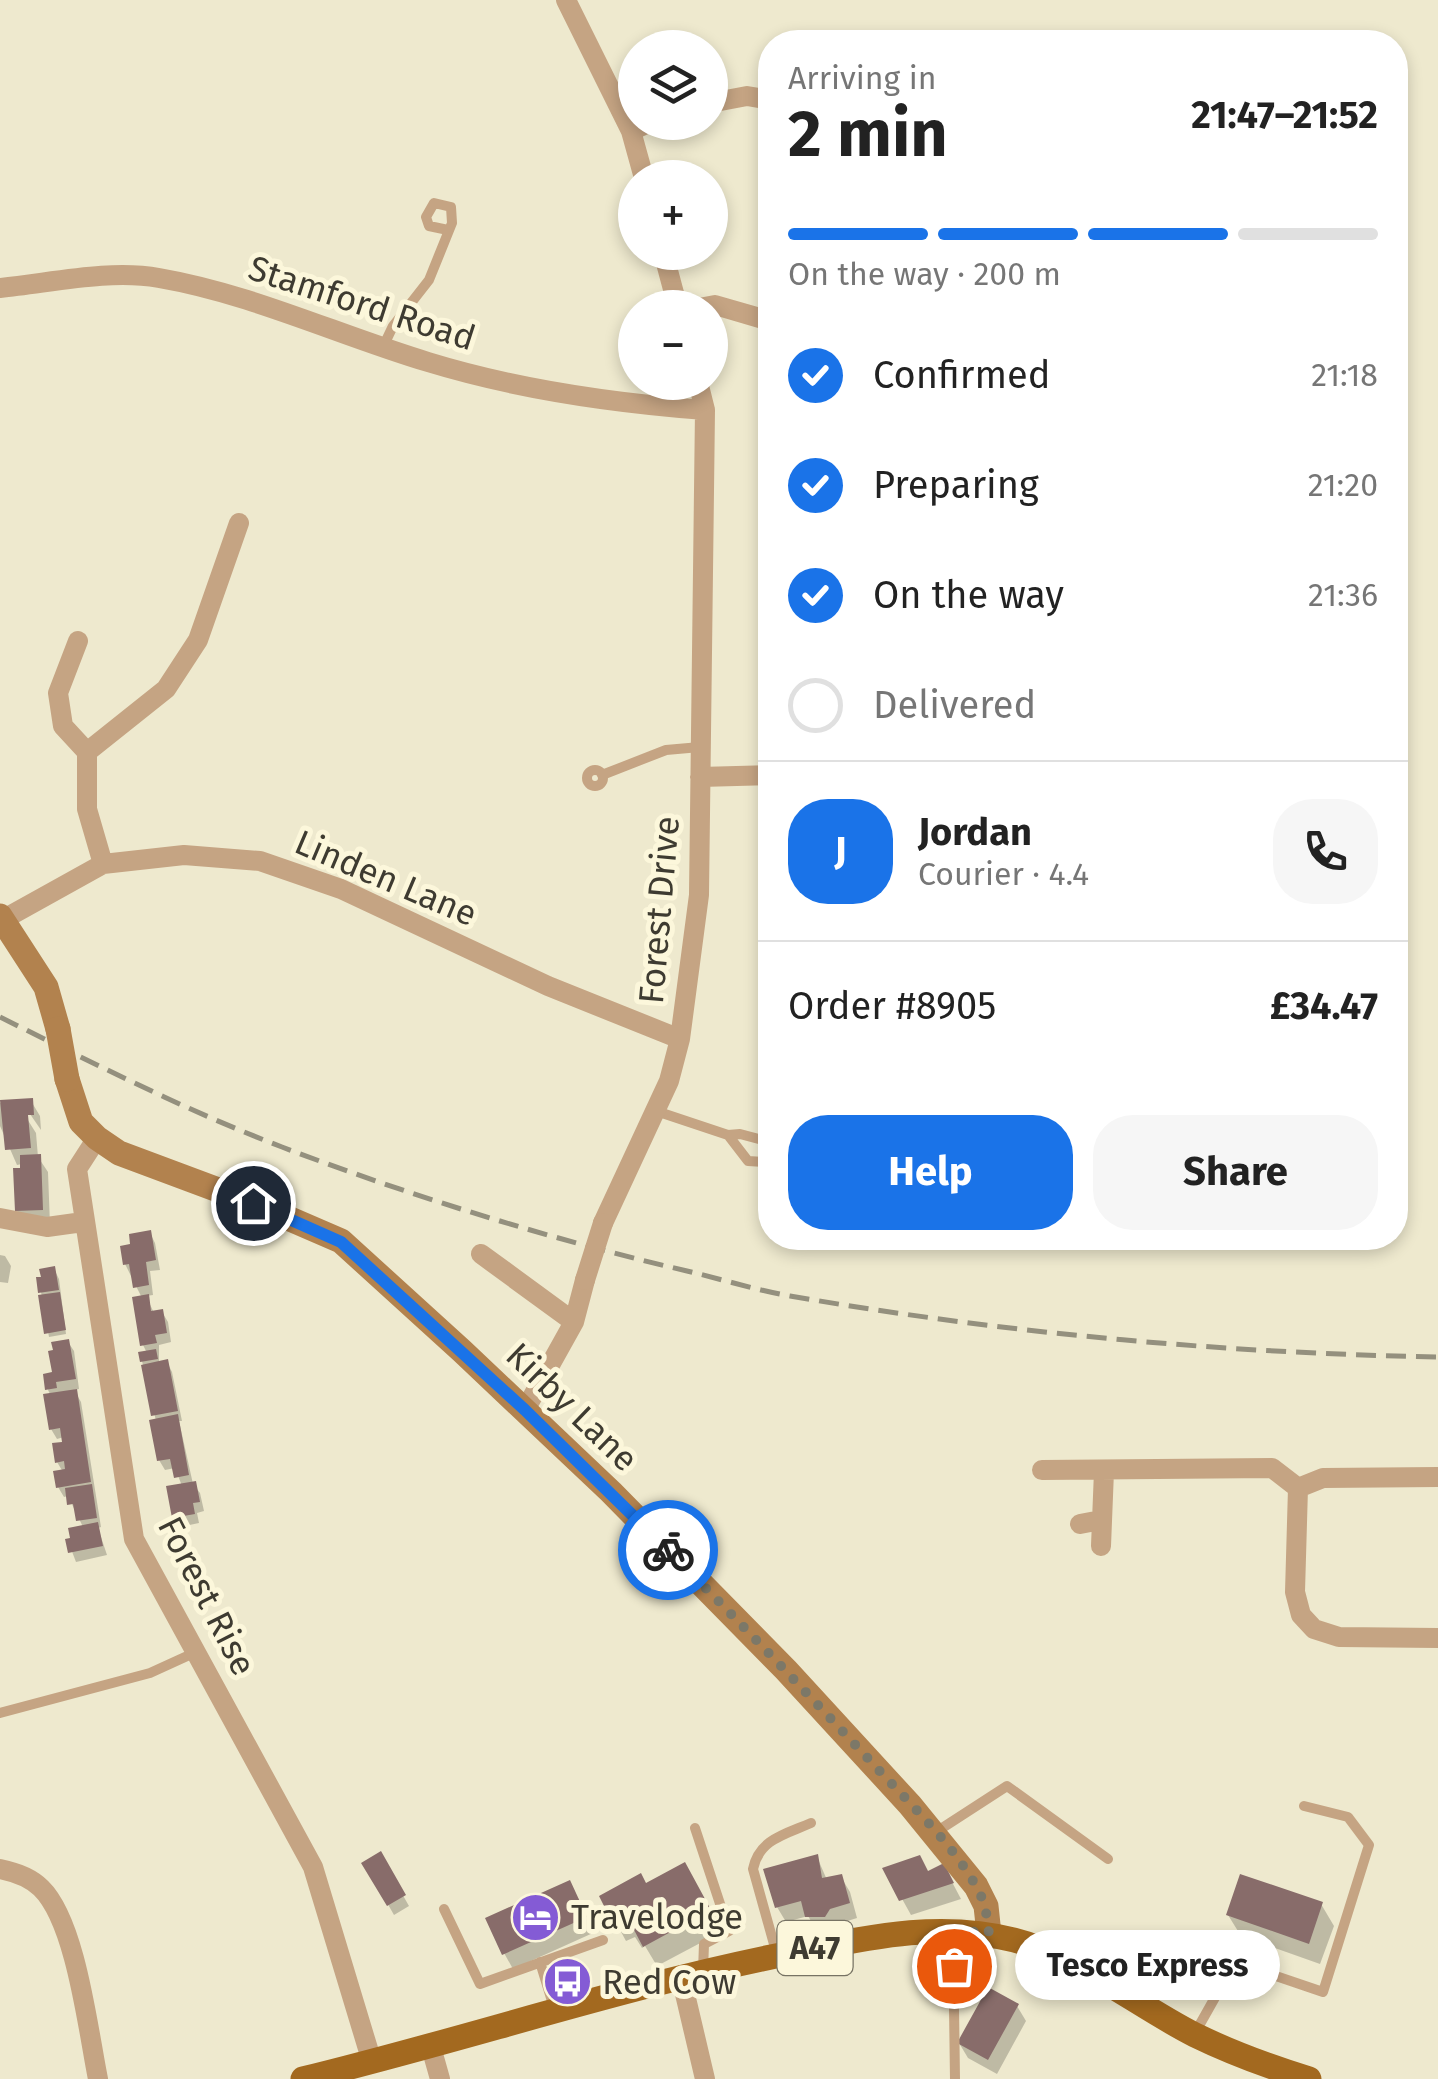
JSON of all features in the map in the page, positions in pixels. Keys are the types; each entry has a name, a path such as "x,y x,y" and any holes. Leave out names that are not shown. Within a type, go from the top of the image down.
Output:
{"main road":[{"name":"A47","path":"303,2079 692,1974 898,1933 953,1929 1020,1941 1051,1954 1195,2034 1264,2065 1308,2079"}],"street":[{"path":"566,0 618,105"},
{"path":"728,100 758,98"},
{"name":"Stamford Road","path":"0,288 131,275 159,278 235,296 430,363 632,404 705,410"},
{"path":"728,309 758,318"},
{"name":"Forest Drive","path":"525,1410 574,1322 603,1223 669,1081 680,1040 699,895 702,400"},
{"path":"87,752 166,690 198,640 239,523"},
{"path":"78,641 58,693 63,726 87,752 87,810 103,864"},
{"path":"700,777 758,776"},
{"name":"Linden Lane","path":"2,917 103,864 184,856 260,861 342,889 548,986 680,1040"},
{"path":"2,917 46,987 80,1122 97,1138"},
{"name":"Forest Rise","path":"97,1138 76,1170 134,1539 313,1867 372,2062"},
{"name":"Kirby Lane","path":"97,1138 119,1153 253,1203 341,1242 525,1410 786,1670 935,1832 976,1886 986,1906 989,1934"},
{"path":"0,1218 47,1227 83,1222"},
{"path":"482,1254 574,1322"},
{"path":"1042,1470 1272,1468 1298,1488"},
{"path":"1101,1546 1090,1522 1104,1471"},
{"path":"1298,1488 1322,1478 1438,1477"},
{"path":"1298,1488 1295,1592 1301,1615 1314,1629 1338,1637 1438,1638"},
{"path":"0,1869 16,1872 40,1887 57,1909 67,1934 98,2079"},
{"path":"692,1974 705,2079"},
{"path":"432,2047 440,2079"}],"lane":[{"path":"382,347 393,326 430,280 448,230"},
{"path":"602,774 666,750 701,746"},
{"path":"655,1111 728,1135 758,1139"},
{"path":"728,1135 748,1161 758,1162"},
{"path":"0,1714 150,1673 197,1651"},
{"path":"935,1832 1007,1786 1108,1859"},
{"path":"1195,2034 1234,1962 1323,1992 1369,1845 1348,1817 1304,1806"},
{"path":"777,1956 755,1859 766,1843 811,1823"},
{"path":"692,1974 704,1944 729,1931 694,1828"},
{"path":"444,1909 480,1984 603,1940"},
{"path":"953,1929 956,2079"},
{"path":"540,1962 555,2012"}],"building":[{"path":"33,1098 34,1115 28,1115 31,1148 5,1150 0,1100"},
{"path":"41,1154 43,1210 15,1211 13,1168 20,1168 20,1155"},
{"path":"151,1230 156,1260 146,1262 149,1285 133,1288 129,1264 123,1265 120,1246 130,1244 129,1234"},
{"path":"55,1266 59,1290 38,1293 39,1269"},
{"path":"60,1292 66,1330 44,1334 38,1295"},
{"path":"149,1294 151,1311 163,1309 167,1333 155,1335 157,1343 140,1346 132,1297"},
{"path":"69,1339 76,1379 56,1382 57,1388 45,1390 43,1374 52,1372 48,1351 53,1350 51,1342"},
{"path":"156,1349 158,1359 140,1362 138,1352"},
{"path":"168,1359 178,1411 151,1416 141,1365"},
{"path":"77,1389 91,1482 56,1488 53,1471 65,1469 64,1461 55,1463 52,1443 62,1442 60,1428 49,1430 43,1394"},
{"path":"178,1414 189,1475 174,1478 170,1459 157,1461 149,1420"},
{"path":"196,1481 200,1502 193,1503 195,1514 172,1518 166,1486"},
{"path":"92,1484 97,1518 76,1521 73,1504 67,1505 65,1488"},
{"path":"98,1522 103,1546 68,1553 68,1528"},
{"path":"381,1851 406,1895 387,1906 361,1863"},
{"path":"818,1854 822,1878 842,1874 850,1903 830,1909 825,1917 805,1917 801,1901 775,1908 763,1869"},
{"path":"920,1855 928,1871 944,1863 954,1883 899,1901 882,1868"},
{"path":"685,1862 711,1910 643,1947 632,1926 627,1928 621,1917 612,1922 599,1896 641,1873 646,1883"},
{"path":"1240,1874 1323,1902 1309,1944 1226,1915"},
{"name":"Travelodge","path":"570,1880 587,1917 502,1955 485,1918"},
{"path":"988,1987 1019,2004 988,2060 957,2043"}],"railway":[{"path":"0,1017 175,1102 332,1165 533,1231 764,1291 951,1321 1113,1339 1275,1351 1438,1357"}],"way so far":[{"path":"668,1550 886,1778 935,1832 976,1886 986,1906 989,1934 953,1929 954,1966"}],"place":[{"name":"Travelodge","path":"536,1917"},
{"name":"Tesco Express","path":"954,1966"},
{"name":"Red Cow","path":"567,1982"}],"route":[{"path":"253,1203 341,1242 525,1410 668,1550"}]}
